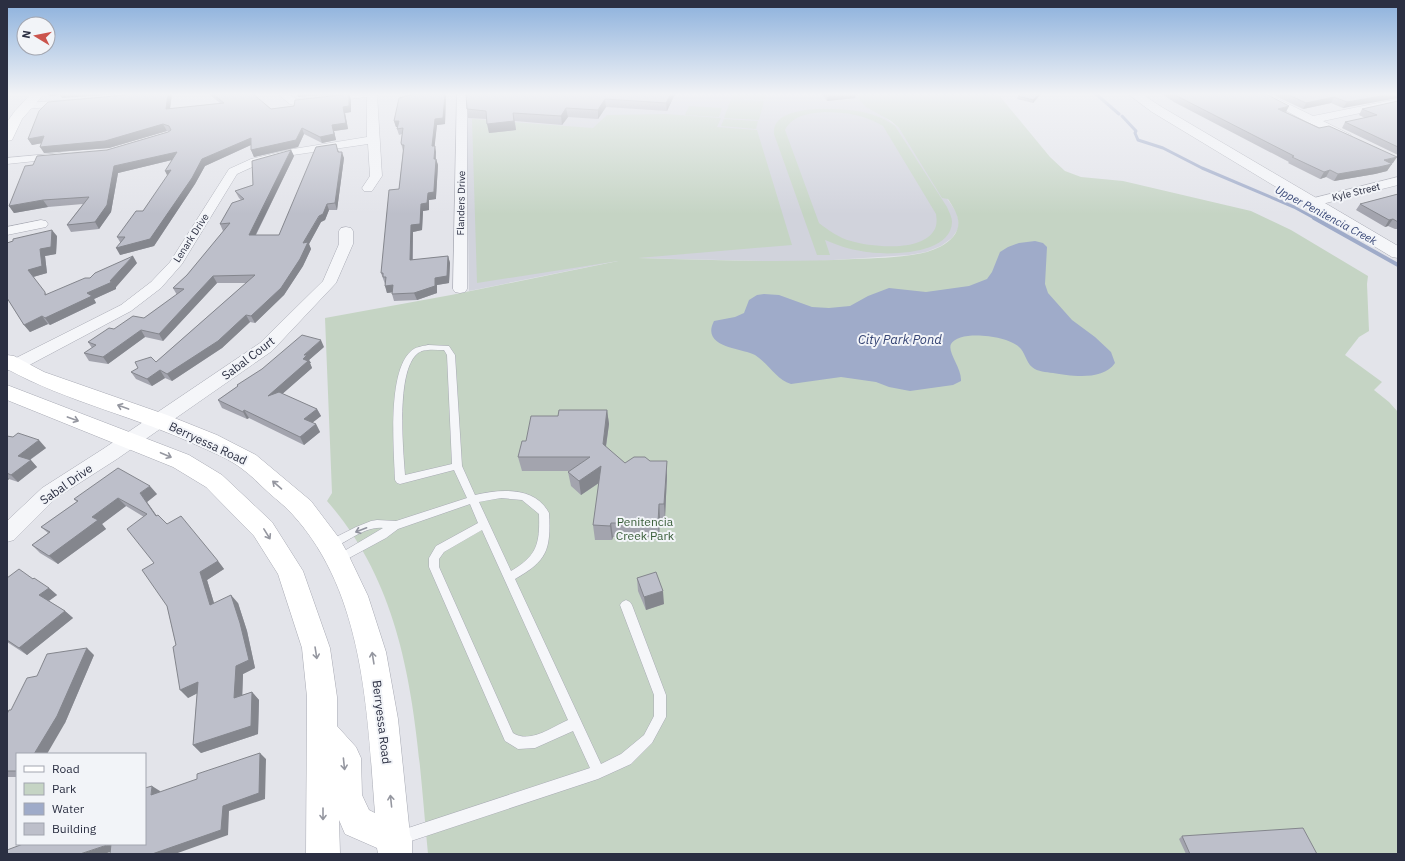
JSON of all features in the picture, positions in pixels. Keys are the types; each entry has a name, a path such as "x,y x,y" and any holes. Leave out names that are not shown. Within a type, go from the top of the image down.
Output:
{"main road":[{"name":"Berryessa Road","path":"11,364 37,377 160,420 209,441 248,461 302,508 334,553 355,596 372,652 383,719 395,847"},
{"path":"7,392 182,461 214,481 263,528 290,571 316,648 322,697 323,854"},
{"path":"323,733 345,758 346,796 357,822 395,847"}],"street":[{"path":"368,188 376,176 373,134"},
{"name":"Flanders Drive","path":"460,289 462,134"},
{"path":"1200,134 1398,252"},
{"path":"1341,134 1358,142"},
{"name":"Lenark Drive","path":"11,364 126,308 156,285 175,264 233,172 255,161 293,152 373,140"},
{"path":"7,161 70,156"},
{"name":"Kyle Street","path":"1314,202 1398,182"},
{"path":"7,230 41,224"},
{"name":"Sabal Court","path":"130,440 266,347 277,337 329,283 346,244 346,231"},
{"name":"Sabal Drive","path":"7,534 50,493 130,440"}],"lane":[{"path":"457,466 400,480 398,398 404,365 413,353 428,347 446,348 451,355 457,466 598,772"},
{"path":"334,553 382,534 395,525 473,500 493,496 516,495 530,499 544,513 545,532 540,551 532,562 508,578"},
{"path":"334,553 351,534 377,524 395,525"},
{"path":"484,524 440,549 434,558 434,567 509,737 518,743 535,742 575,723"},
{"path":"395,847 598,772 626,759 648,739 660,717 660,695 626,605"}],"shaded area":[{"path":"467,134 903,134 957,213 959,224 958,229 952,238 941,246 926,252 909,255 803,262 632,258 469,291"}],"green space":[{"name":"Penitencia Creek Park","path":"472,134 758,134 792,245 638,258 773,261 881,258 918,254 930,251 944,244 953,237 956,232 958,227 958,218 956,213 948,199 942,198 903,134 1031,134 1050,157 1065,171 1081,177 1123,181 1251,211 1291,230 1368,276 1369,331 1359,337 1345,355 1382,382 1374,390 1389,402 1398,412 1398,854 428,854 414,714 406,668 394,624 378,580 356,540 327,501 332,493 325,318 451,295 618,261 477,283"},
{"path":"774,134 787,134 819,223 842,238 851,241 870,245 894,246 917,243 926,238 933,232 937,221 936,214 888,134 900,134 947,207 952,222 949,233 941,242 929,247 900,253 871,253 843,247 825,240 830,255 817,255"}],"water":[{"name":"City Park Pond","path":"1035,241 1043,243 1047,247 1045,284 1048,293 1072,320 1095,337 1111,352 1115,363 1110,369 1103,373 1077,376 1039,371 1030,365 1021,349 1014,343 995,337 973,335 956,339 951,344 951,351 961,376 961,381 953,385 910,391 889,387 876,382 841,377 791,384 781,379 755,355 725,346 713,337 711,330 714,321 735,317 744,313 749,300 757,295 779,295 812,307 829,308 850,306 868,296 889,288 926,292 969,286 987,279 992,272 1000,252 1019,243"}],"building":[{"path":"30,134 128,134 105,141 40,147 44,136 28,139"},
{"path":"161,134 299,134 296,140 251,150 251,138 202,159 192,178 150,239 116,248 125,237 117,237 136,211 143,211 171,170 165,171 177,152 114,166 107,205 95,222 67,225 89,197 43,200 9,206 25,166 33,165 37,156 107,150"},
{"path":"314,134 333,134 320,137"},
{"path":"402,134 433,134 432,146 435,146 434,159 436,159 434,192 428,193 427,203 421,204 420,224 411,225 410,260 448,256 447,276 435,278 435,286 414,293 392,294 393,285 385,286 386,277 383,277 383,273 381,273 389,190 399,189 404,145 401,143"},
{"path":"1251,134 1347,134 1397,157 1384,160 1392,164 1338,174 1330,170 1324,172 1292,157 1294,156"},
{"path":"1371,134 1398,134 1398,147"},
{"path":"336,144 338,152 342,152 335,203 327,204 323,214 319,216 303,243 308,242 300,259 281,288 251,316 246,315 218,341 167,374 160,370 147,379 131,372 138,368 135,362 151,357 156,362 255,275 213,276 159,334 141,330 103,357 84,353 96,345 88,342 109,328 114,329 133,316 144,318 184,289 173,288 187,275 230,223 220,224 232,203 244,199 235,191 253,185 252,161 291,150 249,235 279,235 316,147"},
{"path":"1398,194 1398,222 1393,219 1389,220 1360,204"},
{"path":"52,230 51,247 40,249 42,266 28,270 45,292 45,295 85,278 90,278 95,273 133,256 110,281 112,282 87,293 92,296 45,318 42,316 24,325 7,298 7,243 13,241 13,239"},
{"path":"302,335 321,340 304,355 307,355 303,359 308,361 268,396 279,392 317,409 304,419 316,424 300,437 244,410 243,412 218,400 238,386 237,385 262,369"},
{"path":"559,410 607,410 603,444 625,463 634,457 645,457 650,461 667,461 664,504 659,504 658,523 611,523 610,526 593,525 601,466 579,481 568,472 590,457 518,457 522,441 526,441 531,416 558,416"},
{"path":"18,433 39,440 18,456 31,460 11,475 7,473 7,436 13,437"},
{"path":"118,468 150,486 140,493 156,516 158,515 167,524 181,516 218,561 200,572 210,605 231,595 240,623 249,660 236,666 234,698 252,692 251,726 193,745 198,682 180,690 173,647 176,645 167,606 142,570 154,563 127,529 147,514 118,498 92,517 98,520 49,556 32,545 50,532 41,527 78,501 74,499"},
{"path":"19,569 49,588 39,595 65,611 19,648 7,640 7,578"},
{"path":"656,572 663,591 644,597 637,578"},
{"path":"87,648 57,716 35,753 16,753 16,771 7,771 7,714 9,710 11,710 27,678 37,676 47,654"},
{"path":"260,753 259,793 223,806 221,830 152,854 110,854 111,845 146,845 146,788 152,786 151,795 197,779 197,774"},
{"path":"1303,828 1317,854 1190,854 1182,836"},
{"path":"20,845 107,845 80,854 7,854 7,850"}],"waterway":[{"name":"Upper Penitencia Creek","path":"1136,134 1138,140 1163,148 1202,168 1294,207 1316,219"},
{"name":"Upper Penitencia Creek","path":"1314,218 1398,265"}]}
